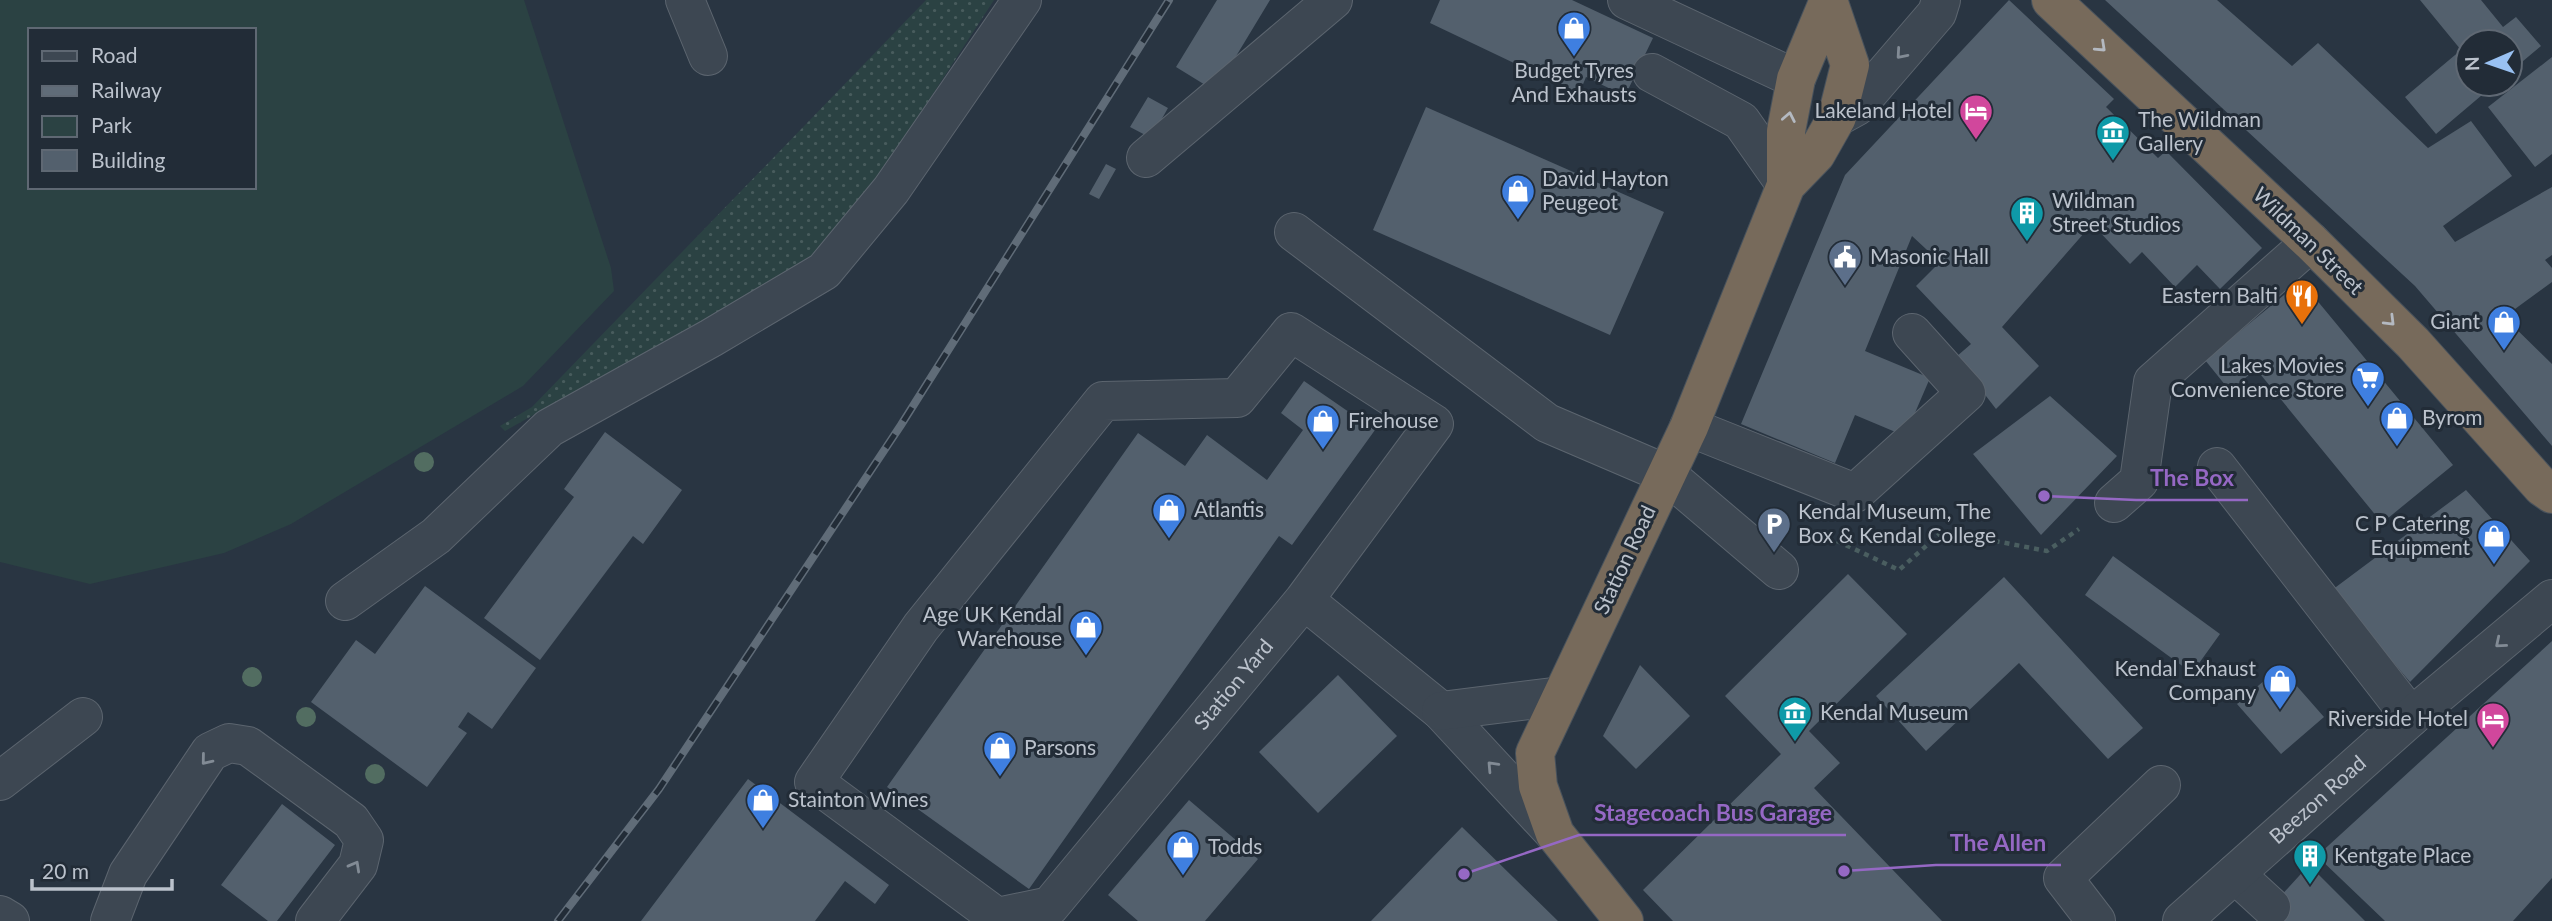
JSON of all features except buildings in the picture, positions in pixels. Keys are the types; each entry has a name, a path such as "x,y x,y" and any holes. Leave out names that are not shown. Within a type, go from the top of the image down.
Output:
{"highway":[{"name":"Station Road","path":"1786,186 1786,131 1796,79 1829,0"},
{"name":"Station Road","path":"1625,921 1555,834 1538,786 1535,753 1689,427 1786,186 1816,154 1837,117 1850,65 1829,0"},
{"name":"Wildman Street","path":"2051,0 2311,242 2413,344 2542,487 2552,494"}],"street":[{"path":"685,0 708,56"},
{"path":"345,601 436,536 549,428 711,338 824,271 891,190 1022,0"},
{"path":"1146,158 1333,0"},
{"path":"1627,0 1796,79"},
{"path":"1837,117 1857,106 1937,13 1941,0"},
{"path":"1652,73 1741,121 1786,186"},
{"path":"1294,232 1547,423 1666,474 1779,570"},
{"path":"2114,503 2139,481 2153,382 2311,242"},
{"name":"Station Yard","path":"1291,332 1434,424 1304,600 1050,906 996,917 814,782 921,628 1102,401 1237,398 1291,332"},
{"path":"1689,427 1855,492 1966,394 1912,333"},
{"path":"2217,467 2411,717"},
{"name":"Beezon Road","path":"2182,921 2411,717 2552,599"},
{"path":"1304,600 1441,711 1555,834"},
{"path":"1441,711 1561,696"},
{"path":"0,781 83,717"},
{"path":"110,921 128,874 210,752 229,743 248,746 351,821 364,840 358,865 315,921"},
{"path":"2095,921 2063,878 2161,785"},
{"path":"2235,874 2271,907"},
{"path":"0,915 10,921"}],"path":[{"path":"1779,570 1820,533 1899,570 1943,531 2047,551 2114,503"}],"green space":[{"path":"0,0 524,0 611,268 614,291 523,386 291,524 224,553 90,584 0,562"},
{"path":"926,0 994,0 860,206 834,239 796,268 505,431 500,426 532,407"}],"railway":[{"path":"558,921 659,789 901,425 1169,0"}],"place":[{"name":"Budget Tyres And Exhausts","path":"1574,58"},
{"name":"Lakeland Hotel","path":"1976,141"},
{"name":"The Wildman Gallery","path":"2113,162"},
{"name":"David Hayton Peugeot","path":"1518,221"},
{"name":"Wildman Street Studios","path":"2027,243"},
{"name":"Masonic Hall","path":"1845,287"},
{"name":"Eastern Balti","path":"2302,326"},
{"name":"Giant","path":"2504,352"},
{"name":"Lakes Movies Convenience Store","path":"2368,408"},
{"name":"Byrom","path":"2397,448"},
{"name":"Firehouse","path":"1323,451"},
{"name":"The Box","path":"2044,496"},
{"name":"Atlantis","path":"1169,540"},
{"name":"Kendal Museum, The Box & Kendal College","path":"1774,554"},
{"name":"C P Catering Equipment","path":"2494,566"},
{"name":"Age UK Kendal Warehouse","path":"1086,657"},
{"name":"Kendal Exhaust Company","path":"2280,711"},
{"name":"Kendal Museum","path":"1795,743"},
{"name":"Riverside Hotel","path":"2493,749"},
{"name":"Parsons","path":"1000,778"},
{"name":"Stainton Wines","path":"763,830"},
{"name":"The Allen","path":"1844,871"},
{"name":"Stagecoach Bus Garage","path":"1464,874"},
{"name":"Todds","path":"1183,877"},
{"name":"Kentgate Place","path":"2310,886"}]}
